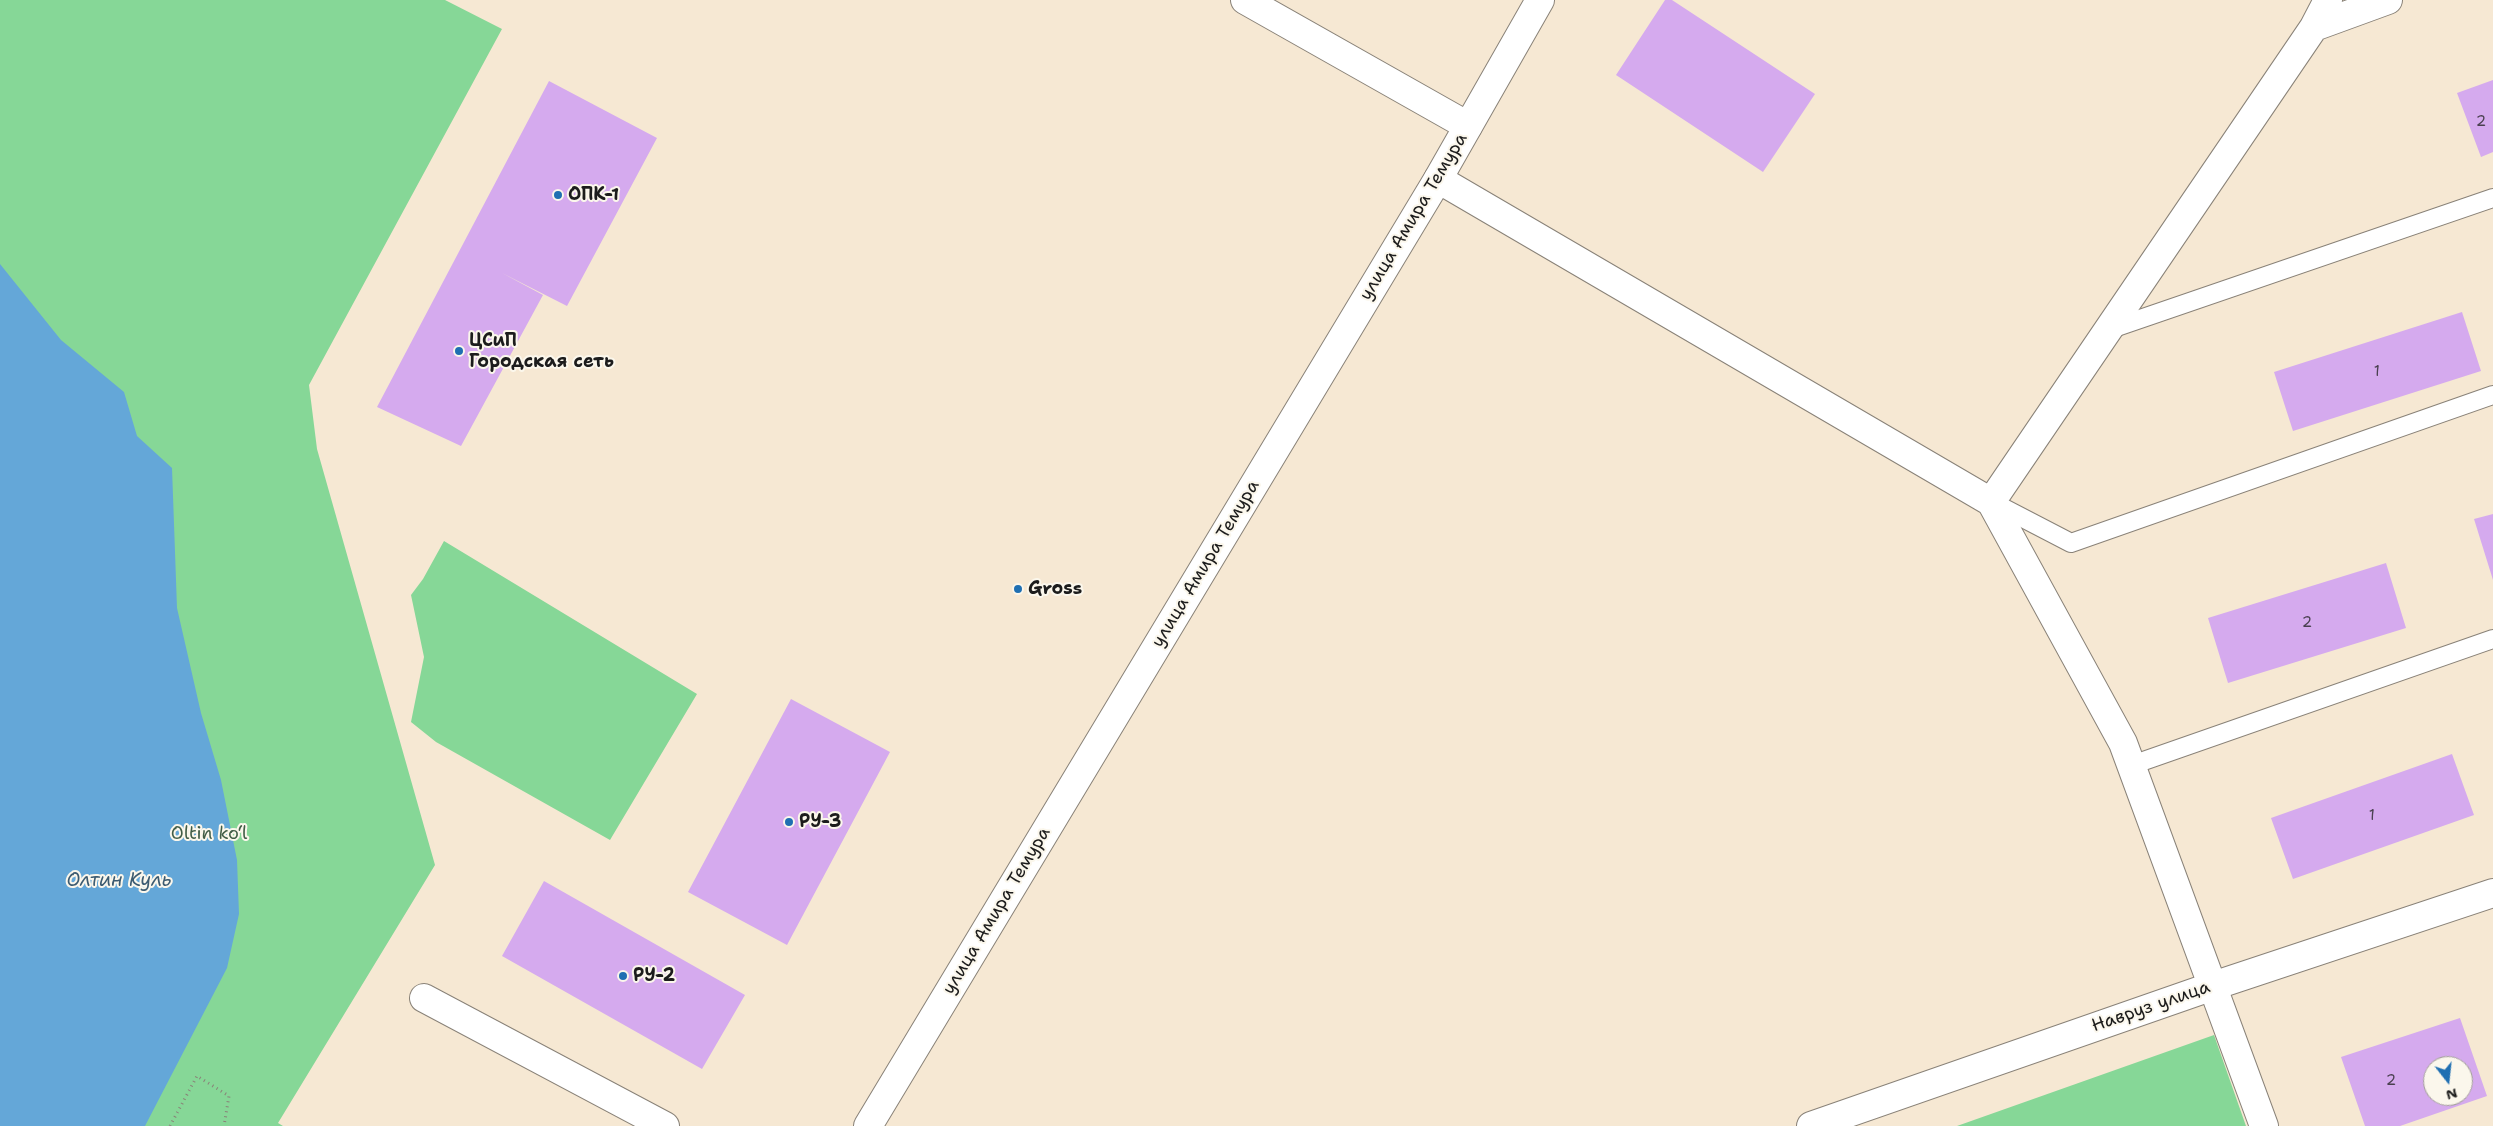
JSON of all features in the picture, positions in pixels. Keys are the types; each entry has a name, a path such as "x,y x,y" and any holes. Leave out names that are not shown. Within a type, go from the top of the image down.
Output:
{"street":[{"path":"1245,0 1468,126"},
{"name":"улица Амира Темура","path":"868,1126 1438,179 1540,0"},
{"path":"1991,502 2314,27 2328,0"},
{"path":"2314,27 2388,0"},
{"path":"1438,179 1991,502 2124,743 2264,1126"},
{"name":"Навруз улица","path":"1810,1126 2213,986 2493,893"},
{"path":"424,998 665,1126"}],"lane":[{"path":"2106,331 2493,198"},
{"path":"1991,502 2071,543 2493,395"},
{"path":"2132,765 2493,639"}],"path":[{"path":"170,1126 197,1076 229,1096 224,1126"}],"green space":[{"name":"Oltin ko‘l","path":"0,0 445,0 502,29 309,385 317,449 435,865 278,1123 283,1126 0,1126"},
{"path":"444,541 697,694 610,840 436,742 411,722 424,657 411,595 423,579"},
{"path":"2214,1035 2246,1126 1957,1126"}],"water":[{"name":"Олтин Куль","path":"0,264 61,340 124,392 137,436 172,468 177,608 201,713 221,780 237,860 239,914 227,968 145,1126 0,1126"}],"building":[{"path":"1665,0 1672,0 1815,94 1763,172 1616,75"},
{"path":"2493,80 2493,152 2481,157 2457,93"},
{"path":"549,81 657,138 567,306 502,273 543,295 461,446 377,407"},
{"path":"2462,312 2481,371 2293,431 2274,372"},
{"path":"2493,514 2493,580 2474,519"},
{"path":"2386,563 2406,628 2228,683 2208,618"},
{"name":"РУ-3","path":"791,699 890,752 787,945 688,892"},
{"path":"2452,754 2474,815 2293,879 2271,818"},
{"name":"РУ-2","path":"544,881 745,995 702,1069 502,956"},
{"path":"2460,1018 2487,1096 2473,1101 2473,1056 2423,1056 2423,1106 2458,1106 2400,1126 2365,1126 2341,1057"}],"place":[{"name":"ОПК-1","path":"558,195"},
{"name":"ЦСиП Городская сеть","path":"459,351"},
{"name":"Gross","path":"1018,589"},
{"name":"РУ-3","path":"789,822"},
{"name":"РУ-2","path":"623,976"}]}
